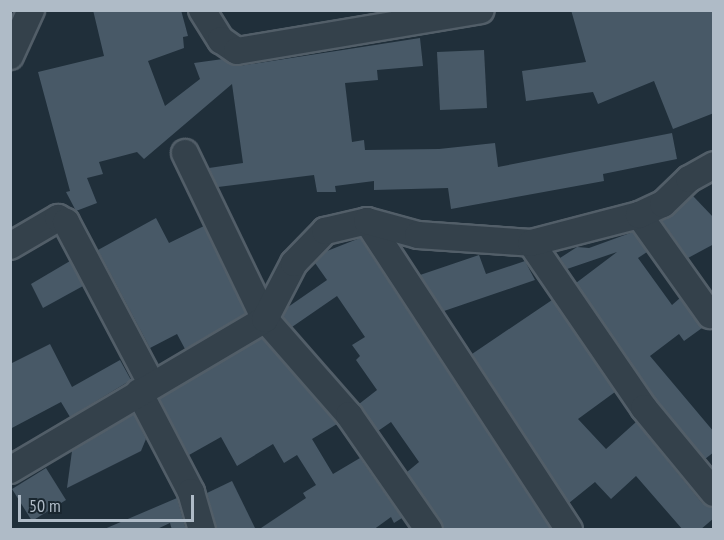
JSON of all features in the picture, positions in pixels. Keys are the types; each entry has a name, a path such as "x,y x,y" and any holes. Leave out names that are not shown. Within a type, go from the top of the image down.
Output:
{"street":[{"path":"10,56 31,10"},
{"path":"202,10 221,40 237,51 481,10"},
{"path":"185,153 265,319 349,415 429,530"},
{"path":"10,470 265,319 294,263 325,231 367,221 418,235 531,243 639,215 663,204 689,179 714,165"},
{"path":"639,215 710,315"},
{"path":"10,246 58,218 66,222 191,492 202,530"},
{"path":"367,221 569,530"},
{"path":"531,243 644,408 714,493"}],"building":[{"path":"93,10 181,10 188,36 183,37 184,48 148,61 165,106 200,79 194,63 223,59 239,66 420,38 423,66 377,70 378,80 345,83 352,142 364,140 365,150 439,149 495,143 498,167 672,133 677,159 603,174 604,181 451,209 448,188 374,190 374,181 335,186 336,192 317,192 314,175 218,187 209,168 243,163 232,84 144,159 137,152 99,162 103,174 87,178 97,203 76,211 66,192 70,191 38,72 104,56"},
{"path":"571,10 714,10 714,113 673,129 654,81 598,104 593,92 526,101 522,71 586,62"},
{"path":"484,50 487,108 440,110 437,52"},
{"path":"693,196 714,218 714,244 688,258 662,221"},
{"path":"156,218 169,243 204,226 246,313 185,349 177,334 150,348 98,250"},
{"path":"633,232 647,252 638,258 672,305 680,298 702,328 684,341 679,334 650,356 714,432 714,452 705,459 656,399 576,283 617,252 567,269 560,258 577,247 589,248"},
{"path":"360,238 551,530 444,530 407,472 419,462 391,422 378,431 359,404 377,390 356,360 360,356 352,345 365,337 337,296 292,327 283,317 288,307 327,280 315,263 327,251"},
{"path":"479,255 486,274 525,261 535,280 444,311 420,275"},
{"path":"70,261 83,286 43,308 31,284"},
{"path":"552,300 615,392 578,419 606,449 636,422 702,503 714,508 714,518 700,530 683,530 636,476 611,499 595,482 569,503 472,354"},
{"path":"262,338 337,424 312,439 333,474 360,458 402,518 394,523 391,517 373,530 258,530 306,498 303,493 316,485 297,455 284,463 273,444 237,466 221,437 189,455 159,399"},
{"path":"50,344 72,387 120,360 131,380 70,417 61,402 10,429 10,364"},
{"path":"134,414 146,439 141,451 67,488 72,451"},
{"path":"46,468 66,500 32,521 12,489"},
{"path":"232,481 256,530 217,530 207,493"},
{"path":"177,498 186,530 172,530 170,523 155,530 102,530"}]}
